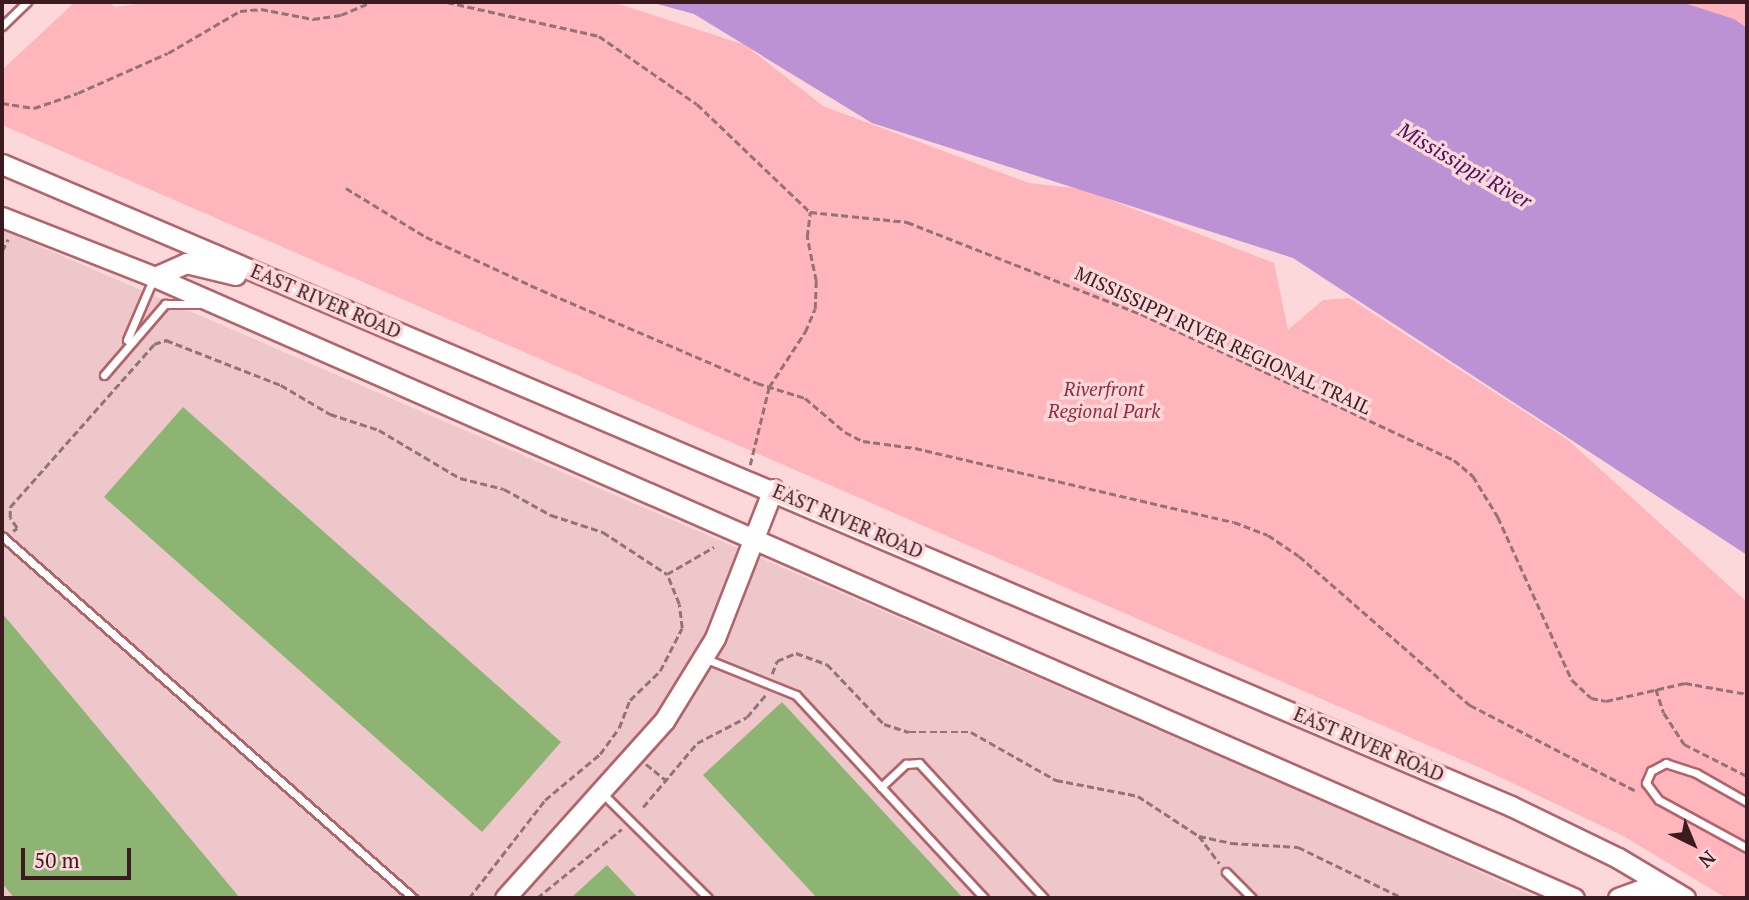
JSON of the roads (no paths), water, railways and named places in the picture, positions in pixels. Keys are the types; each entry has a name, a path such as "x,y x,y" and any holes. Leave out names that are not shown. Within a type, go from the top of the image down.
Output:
{"street":[{"name":"EAST RIVER ROAD","path":"2,164 773,489 1511,806 1618,858 1680,895"},
{"path":"2,217 155,276 212,304 1574,898"},
{"path":"155,276 172,265 195,263 272,290 304,291"},
{"path":"505,898 664,721 703,658 730,601 751,540 773,489"},
{"path":"1618,898 1643,889 1680,895"}],"lane":[{"path":"2,26 27,2"},
{"path":"155,276 132,333 104,375 165,304 212,304"},
{"path":"3,537 413,898"},
{"path":"703,658 796,695 984,898"},
{"path":"881,787 906,764 919,763 1044,898"},
{"path":"1747,802 1696,773 1666,763 1651,771 1646,783 1655,795 1747,848"},
{"path":"602,793 708,898"},
{"path":"1226,872 1252,898"}],"water":[{"name":"Mississippi River","path":"650,2 1681,2 1734,19 1747,28 1747,555 1293,258 872,123 694,14"}],"park label":[{"name":"Riverfront Regional Park","path":"1104,400"}]}
